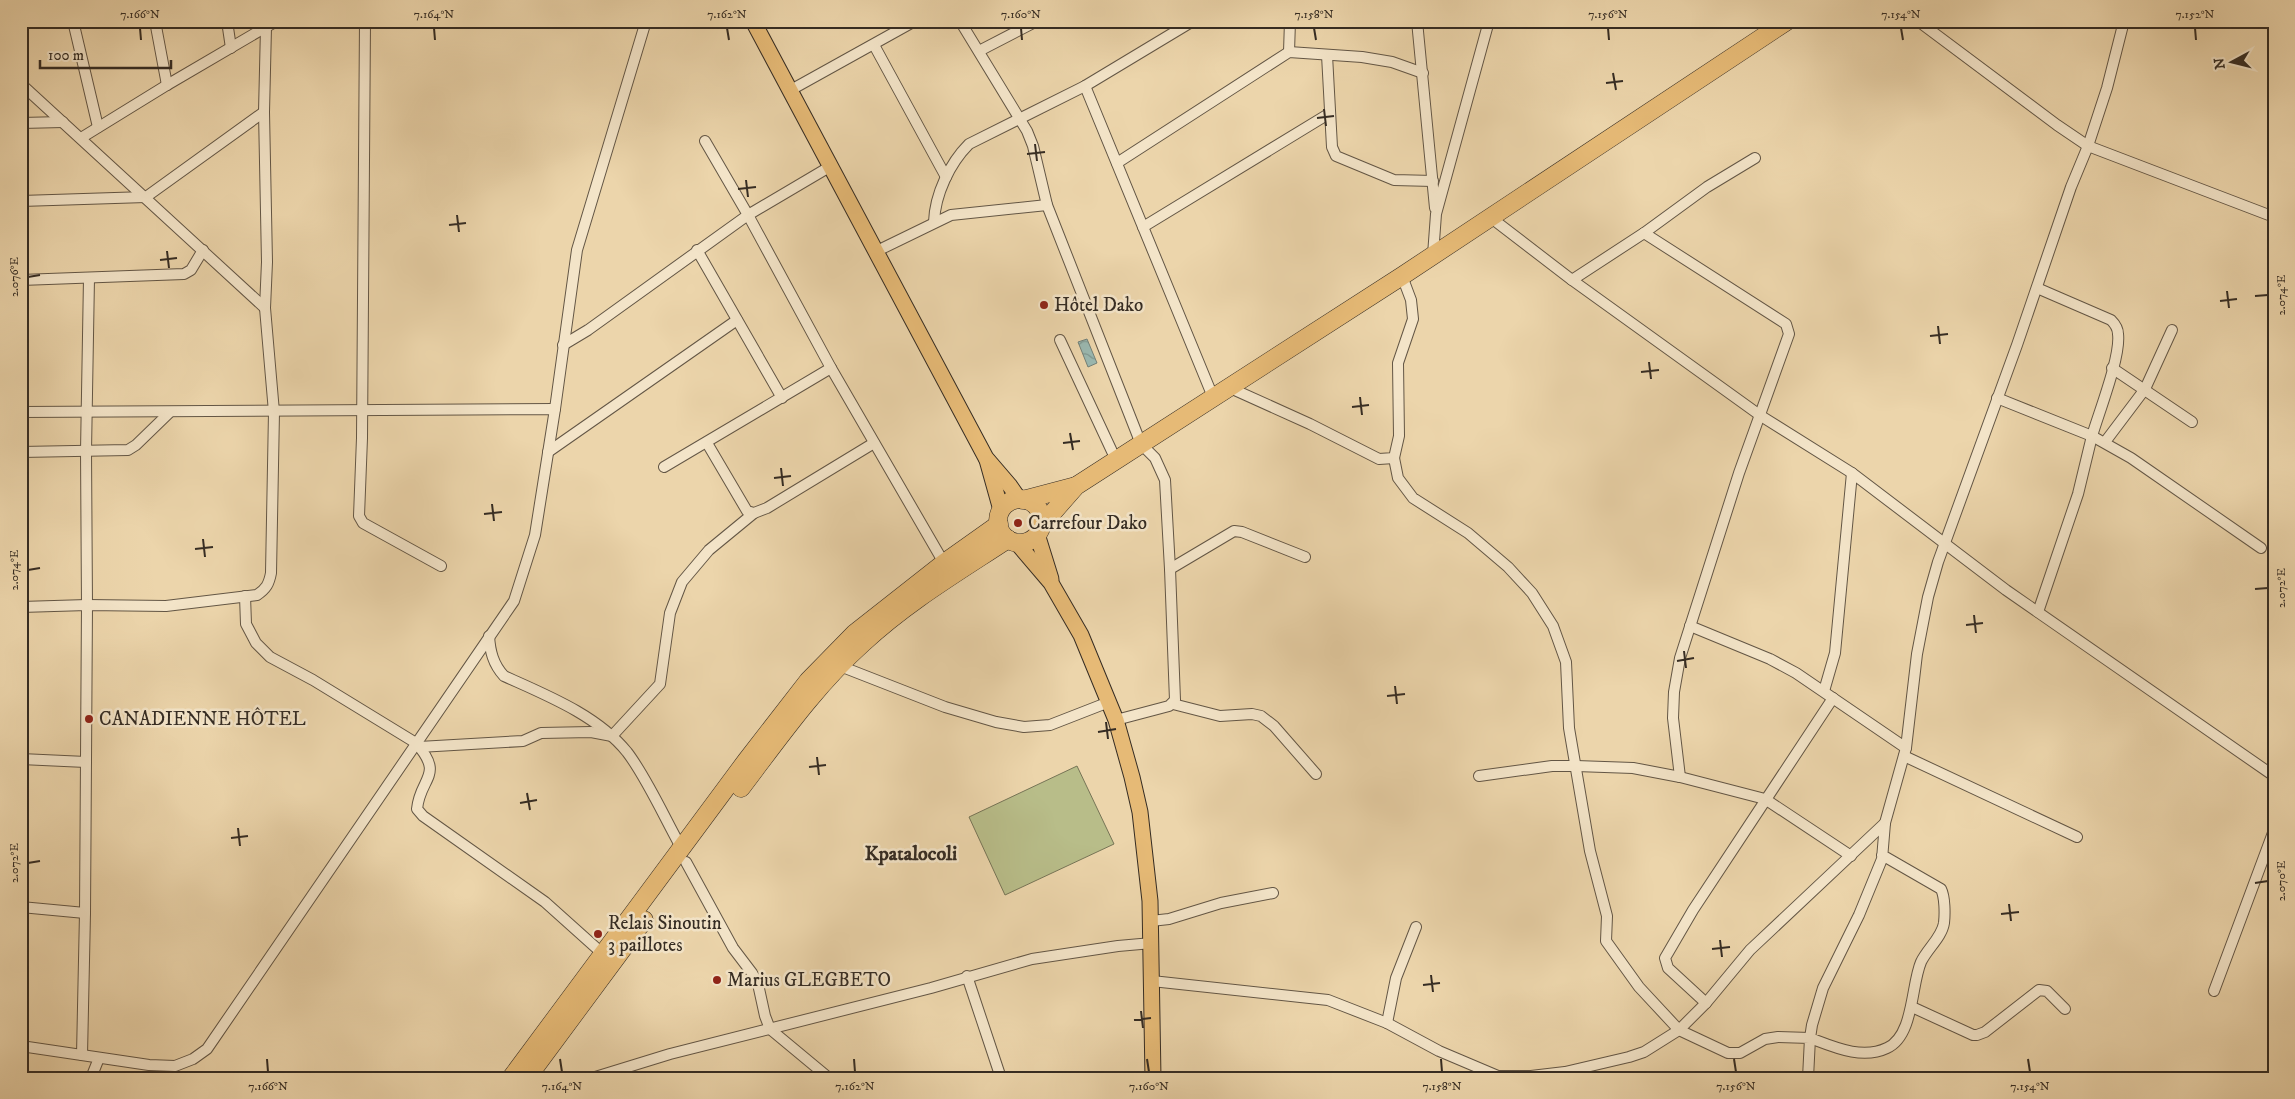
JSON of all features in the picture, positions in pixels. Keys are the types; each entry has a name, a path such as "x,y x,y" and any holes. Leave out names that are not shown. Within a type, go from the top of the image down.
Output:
{"highway":[{"path":"1006,529 1027,542 1076,486 1402,276 1787,21"},
{"path":"511,1078 603,954 812,697 840,666 863,642 911,603 960,569 1006,529 1010,502 1076,486"},
{"path":"1021,500 1032,503 1038,509 1041,517 1039,530"},
{"path":"526,1078 603,977 684,855 808,681 855,633 944,563 1006,529"}],"main road":[{"path":"753,21 986,458 1006,529 1052,583 1081,634 1116,720 1140,812 1151,921 1153,1078"},
{"path":"986,458 1021,500"},
{"path":"1039,530 1052,583"}],"street":[{"path":"73,21 98,127"},
{"path":"155,21 166,85"},
{"path":"227,21 231,48"},
{"path":"81,138 166,85 277,21"},
{"path":"365,21 359,516 363,523 441,566"},
{"path":"21,1046 149,1065 174,1066 193,1059 207,1049 418,745 514,601 535,535 555,410 577,250 646,21"},
{"path":"789,91 915,21"},
{"path":"960,21 1027,131 1033,146 1047,205 1142,444 1155,458 1165,480 1175,692 1173,704"},
{"path":"979,51 1037,21"},
{"path":"934,222 937,204 946,177 960,153 970,144 1085,86 1193,21"},
{"path":"1289,52 1290,21"},
{"path":"1417,21 1436,214 1433,255"},
{"path":"1436,214 1489,21"},
{"path":"1918,21 2088,146 2274,217"},
{"path":"1808,1078 1810,1038 1814,1016 1823,988 1859,915 1882,856 1885,823 1905,752 1919,645 1928,597 1944,543 2037,288 2071,187 2088,146 2124,21"},
{"path":"21,607 87,605 166,606 257,596 266,589 271,573 274,412 265,308 267,262 264,112 266,27"},
{"path":"874,45 946,177"},
{"path":"1117,163 1289,52 1362,57 1392,62 1422,73"},
{"path":"1327,55 1332,147 1336,156 1394,180 1408,182 1433,181"},
{"path":"21,84 265,308"},
{"path":"1085,86 1213,397"},
{"path":"21,201 146,197 264,112"},
{"path":"1143,227 1330,113"},
{"path":"21,123 63,122"},
{"path":"705,141 831,368 944,563"},
{"path":"1572,280 1644,233 1707,187 1755,158"},
{"path":"563,345 588,330 697,250 748,216 831,166"},
{"path":"877,251 934,222 962,213 1047,205"},
{"path":"1490,216 1572,280 1761,416 1852,473 2038,612 2274,776"},
{"path":"1644,233 1786,324 1789,339 1739,472 1680,658 1674,692 1673,718 1680,776"},
{"path":"21,280 184,274 191,270 203,250"},
{"path":"697,250 782,398"},
{"path":"1402,276 1411,300 1413,319 1398,363 1399,436 1394,458 1398,478 1413,498 1468,533 1508,567 1532,593 1553,626 1566,662 1569,728 1590,851 1607,916 1606,941 1639,987 1679,1030 1722,1051 1734,1054 1765,1039 1778,1037 1810,1038 1856,1052 1887,1049 1899,1038 1912,1007 1922,961 1942,929 1944,922 1943,891 1882,856"},
{"path":"82,1055 85,913 88,278"},
{"path":"2037,288 2111,320 2118,332 2112,368 2092,436 2078,494 2038,612"},
{"path":"548,452 737,320"},
{"path":"2105,442 2145,389 2172,330"},
{"path":"1060,340 1116,460"},
{"path":"664,467 831,368"},
{"path":"2112,368 2192,422"},
{"path":"1228,387 1310,424 1379,459 1394,458"},
{"path":"1997,398 2105,442 2261,548"},
{"path":"21,412 169,413 555,410"},
{"path":"21,452 128,450 136,445 169,413"},
{"path":"707,443 747,511 754,513"},
{"path":"612,736 660,684 670,613 682,582 709,550 754,513 767,508 874,443"},
{"path":"1824,691 1835,653 1852,473"},
{"path":"1170,569 1234,531 1242,532 1305,557"},
{"path":"245,596 246,624 256,643 270,657 313,680 418,745 427,755 430,763 430,778 418,801 417,809 423,816 545,902 603,954"},
{"path":"1690,626 1770,659 1824,691 1905,752 2077,837"},
{"path":"489,636 490,653 497,669 504,676 575,711 612,736 639,770 733,948 758,984 764,1016 770,1029 829,1078"},
{"path":"840,666 945,707 1024,727 1050,725 1109,702"},
{"path":"1706,1003 1668,968 1665,958 1693,910 1833,698"},
{"path":"1116,720 1173,704 1220,716 1252,714 1261,716 1274,726 1316,774"},
{"path":"418,745 523,741 540,733 591,732 612,736"},
{"path":"21,759 86,762"},
{"path":"1479,776 1552,766 1633,768 1680,776 1765,799 1850,856"},
{"path":"1152,981 1328,1000 1387,1023 1439,1051 1498,1077 1532,1076 1565,1072 1644,1052 1679,1030 1706,1003 1750,950 1885,823"},
{"path":"2214,991 2244,904 2274,830"},
{"path":"1151,921 1169,919 1221,903 1272,893"},
{"path":"21,907 85,913"},
{"path":"1387,1023 1396,978 1416,926"},
{"path":"592,1078 670,1054 931,988 967,976 1032,959 1118,946 1152,943"},
{"path":"967,976 1001,1078"},
{"path":"1912,1007 1972,1035 1984,1032 2039,990 2047,990 2065,1010"},
{"path":"91,1078 98,1058"}],"green space":[{"path":"1077,766 1114,844 1005,895 969,817"}],"water":[{"path":"1087,339 1097,363 1088,367 1078,342"}],"place":[{"name":"Hôtel Dako","path":"1044,305"},
{"name":"Carrefour Dako","path":"1018,523"},
{"name":"CANADIENNE HÔTEL","path":"89,719"},
{"name":"Relais Sinoutin 3 paillotes","path":"598,934"},
{"name":"Marius GLEGBETO","path":"717,980"}],"district":[{"name":"Kpatalocoli","path":"911,854"}]}
